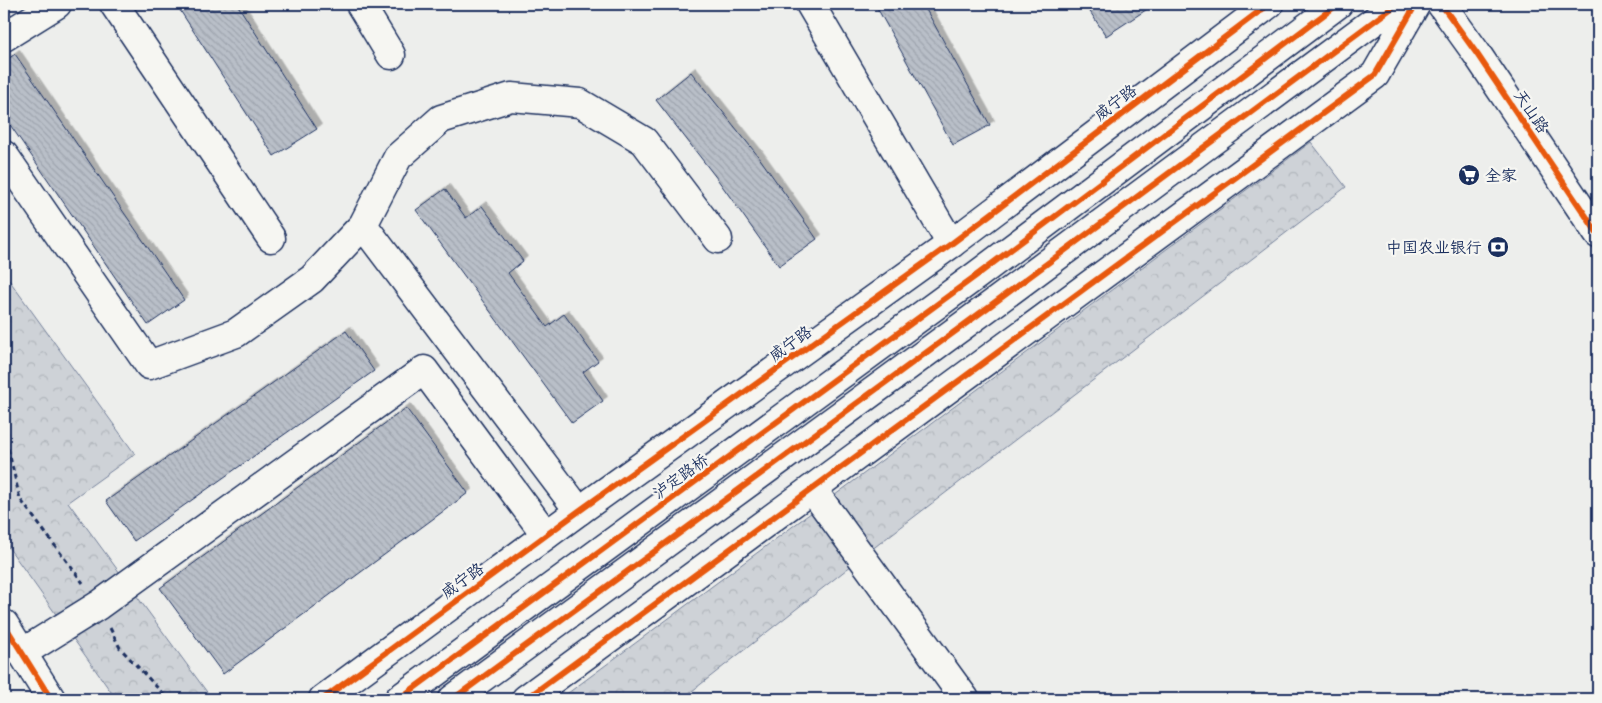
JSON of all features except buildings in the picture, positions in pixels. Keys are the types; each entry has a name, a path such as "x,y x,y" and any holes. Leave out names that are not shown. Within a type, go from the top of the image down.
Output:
{"main road":[{"path":"4,37 57,4"},
{"path":"114,4 271,238"},
{"path":"360,4 391,55"},
{"path":"810,4 950,244"},
{"name":"威宁路","path":"323,699 579,511 950,244 1269,4"},
{"name":"泸定路桥","path":"399,699 977,275 1338,4"},
{"path":"453,699 998,300 1397,4"},
{"path":"526,699 1375,75 1416,4"},
{"name":"天山路","path":"1441,4 1598,234"},
{"path":"4,155 149,365 236,333 312,279 363,225 398,157 440,120 511,96 580,102 644,141 718,239"},
{"path":"363,225 579,511"},
{"path":"22,653 99,605 424,370 546,535"},
{"path":"812,489 965,699"},
{"path":"4,624 51,699"}],"path":[{"path":"4,431 20,499 99,605 120,648 168,699"}],"green space":[{"path":"1311,142 1346,187 880,543 682,699 560,699"},
{"path":"4,273 135,454 68,502 212,699 116,699 4,541"}],"cycle path":[{"path":"323,699 579,511 951,244 1269,4"},
{"path":"399,699 977,275 1338,4"},
{"path":"453,699 998,300 1397,4"},
{"path":"526,699 1375,75 1416,4"},
{"path":"1441,4 1477,54 1598,234"},
{"path":"4,624 51,699"}],"place":[{"name":"全家","path":"1469,175"},
{"name":"中国农业银行","path":"1498,247"}]}
